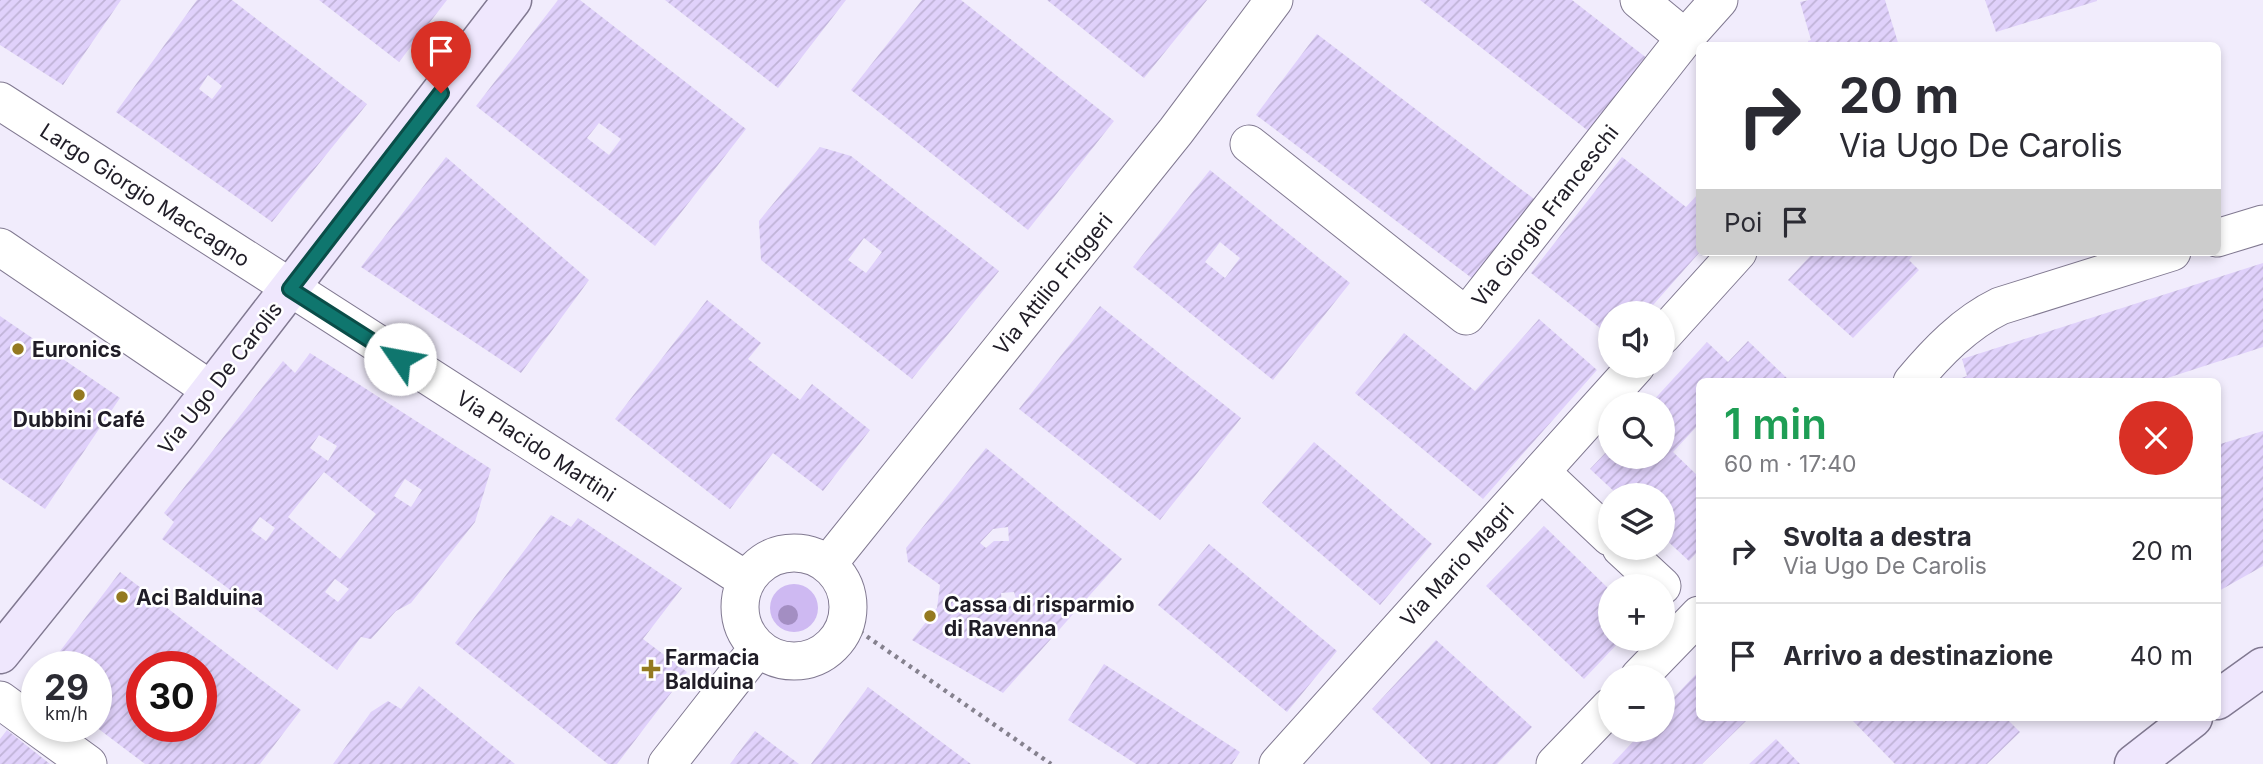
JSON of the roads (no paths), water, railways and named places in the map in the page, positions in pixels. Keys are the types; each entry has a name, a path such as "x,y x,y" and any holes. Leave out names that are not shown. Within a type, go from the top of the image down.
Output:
{"street":[{"name":"Via Ugo De Carolis","path":"0,654 211,390 512,0"},
{"name":"Via Attilio Friggeri","path":"828,564 1176,131 1274,0"},
{"path":"1639,0 1685,38"},
{"name":"Via Giorgio Franceschi","path":"1249,144 1466,316 1685,38 1719,0"},
{"name":"Largo Giorgio Maccagno","path":"0,102 290,289"},
{"path":"2221,237 2263,224"},
{"path":"0,247 211,390"},
{"path":"1675,322 1734,256"},
{"path":"1916,378 1961,331 2000,306 2159,256"},
{"name":"Via Placido Martini","path":"290,289 746,580"},
{"name":"Via Mario Magri","path":"1278,764 1625,378"},
{"path":"1541,472 1598,526"},
{"path":"792,552 811,555 828,564 839,577 845,592 846,622 836,640 824,652 807,659 790,661 773,657 758,648 747,633 740,616 740,597 746,580 766,561 792,552"},
{"path":"1634,560 1648,574"},
{"path":"1675,598 1696,616"},
{"path":"1651,665 1696,618"},
{"path":"667,764 758,648"},
{"path":"2221,696 2263,667"},
{"path":"0,700 88,764"},
{"path":"1555,764 1598,720"},
{"path":"2134,764 2189,721"}],"place":[{"name":"Euronics","path":"18,349"},
{"name":"Dubbini Café","path":"79,395"},
{"name":"Aci Balduina","path":"122,597"},
{"name":"Cassa di risparmio di Ravenna","path":"930,616"},
{"name":"Farmacia Balduina","path":"651,669"}]}
